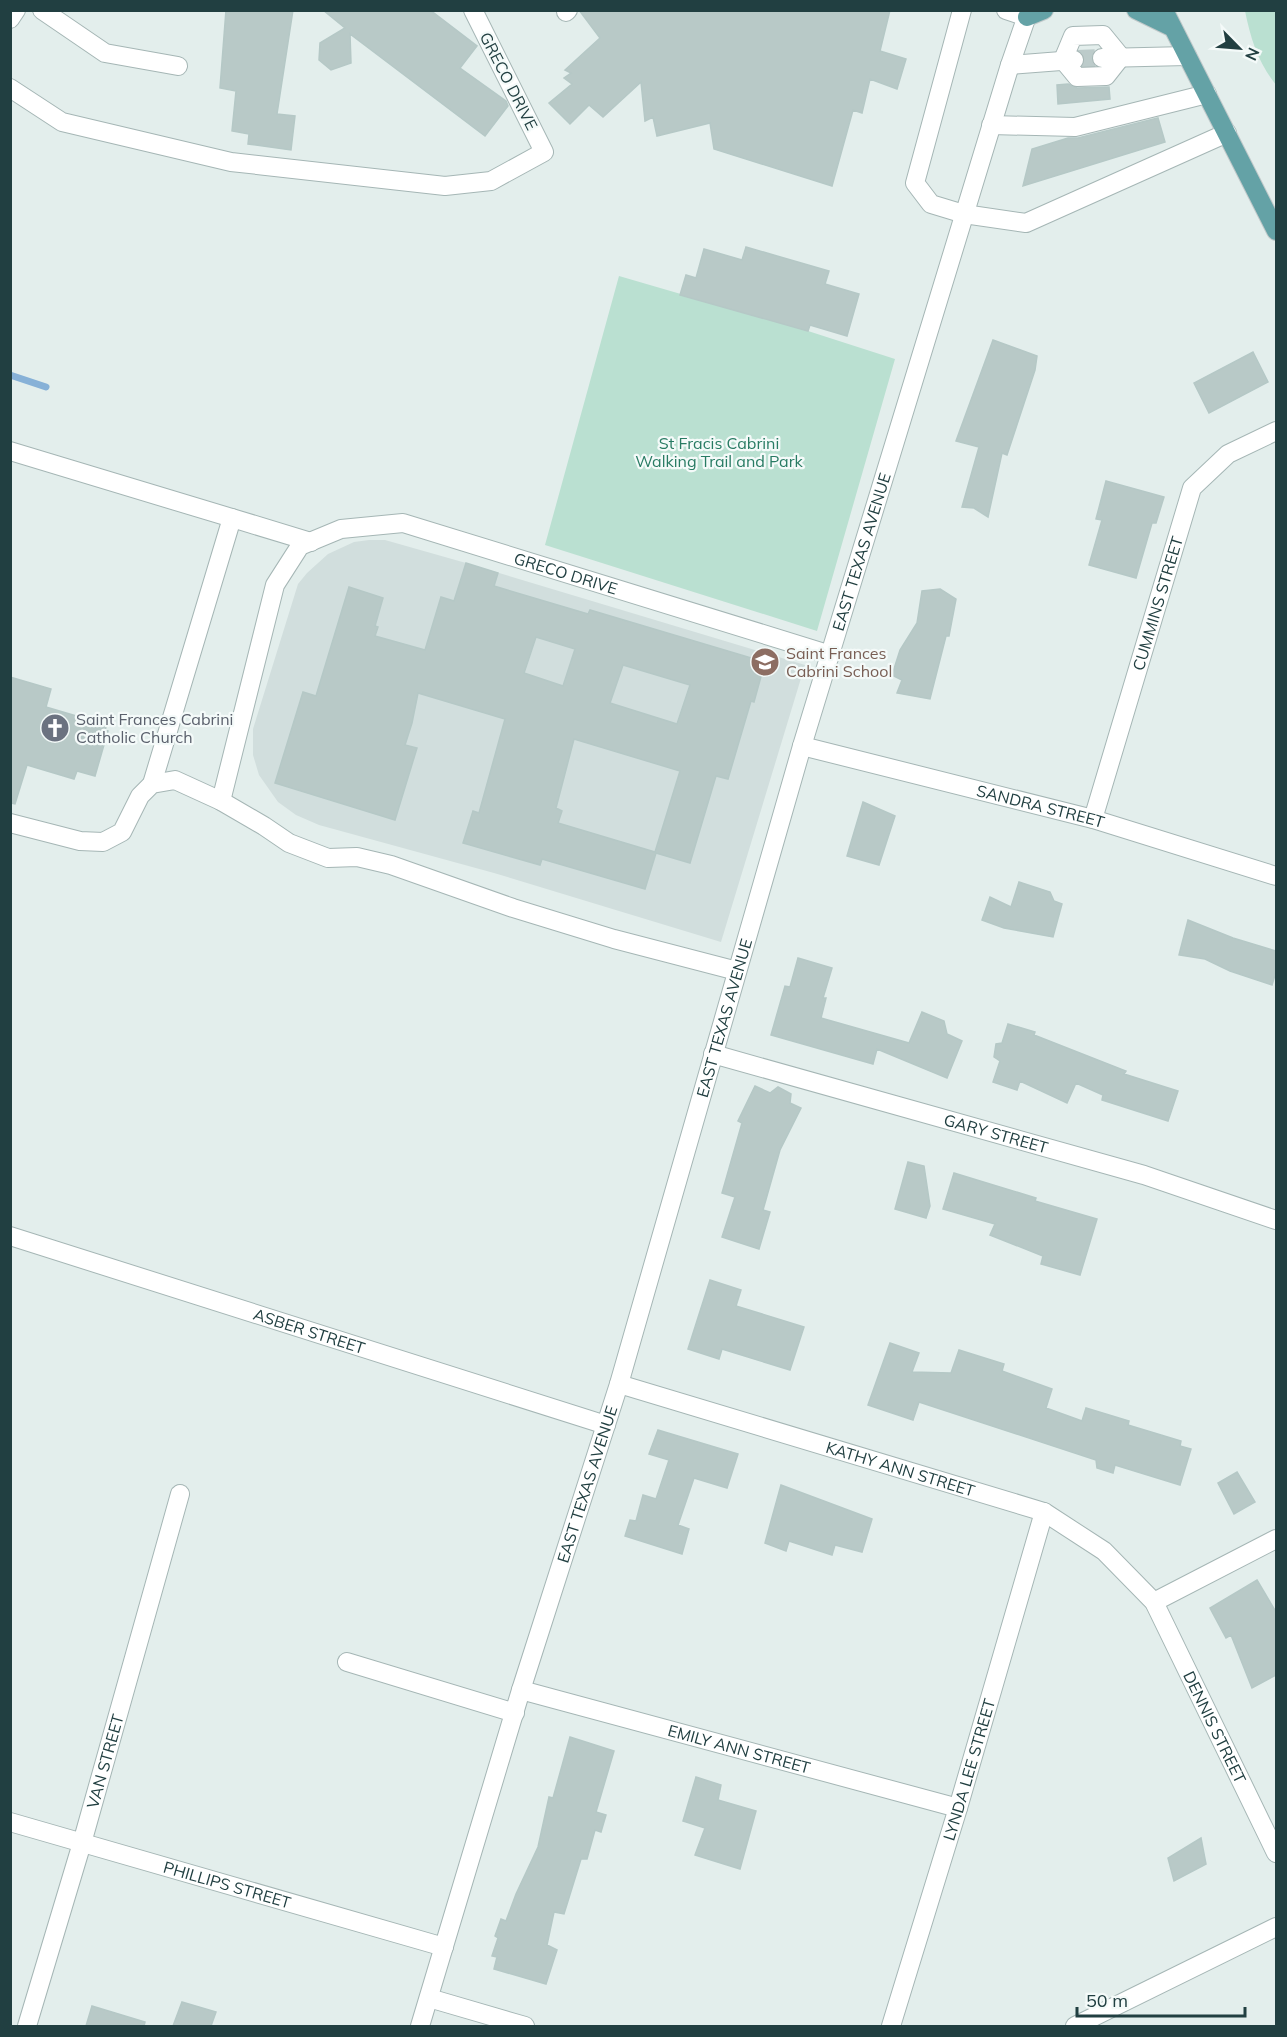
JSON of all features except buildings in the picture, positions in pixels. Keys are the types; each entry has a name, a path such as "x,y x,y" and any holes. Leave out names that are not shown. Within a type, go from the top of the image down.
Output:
{"main road":[{"path":"1028,14 1044,10"},
{"path":"1136,10 1173,28"},
{"path":"1164,10 1276,231"}],"street":[{"path":"10,19 16,10"},
{"path":"42,10 105,53 178,66"},
{"name":"GRECO DRIVE","path":"10,88 63,122 231,162 445,186 491,181 544,152 473,10"},
{"path":"962,10 915,183 931,204 964,214 1026,223 1227,133"},
{"path":"1006,10 1028,14"},
{"name":"EAST TEXAS AVENUE","path":"420,2026 521,1690 619,1384 802,747 991,125 1028,14"},
{"path":"1103,35 1121,57 1106,76 1077,77 1070,60 1073,36 1103,35"},
{"path":"1102,58 1187,56"},
{"path":"1010,65 1070,60"},
{"path":"991,125 1075,127 1207,94"},
{"name":"CUMMINS STREET","path":"1093,819 1192,488 1228,454 1276,431"},
{"path":"10,452 232,518 306,544 275,585 221,801"},
{"path":"10,823 80,841 103,842 122,832 140,796 152,784 232,518"},
{"name":"GRECO DRIVE","path":"306,544 341,529 403,523 831,655"},
{"name":"SANDRA STREET","path":"802,747 1093,819 1276,876"},
{"path":"152,784 175,780 221,801 264,825 290,843 328,858 357,857 391,866 513,908 614,939 737,971"},
{"name":"GARY STREET","path":"713,1054 1144,1175 1276,1220"},
{"name":"ASBER STREET","path":"10,1236 606,1425"},
{"name":"KATHY ANN STREET","path":"619,1384 1044,1512 1104,1551 1154,1602"},
{"name":"VAN STREET","path":"27,2026 82,1842 180,1494"},
{"name":"LYNDA LEE STREET","path":"891,2026 958,1808 1044,1512"},
{"path":"1154,1602 1276,1539"},
{"name":"DENNIS STREET","path":"1154,1602 1276,1853"},
{"path":"347,1662 515,1713"},
{"name":"EMILY ANN STREET","path":"521,1690 958,1808"},
{"name":"PHILLIPS STREET","path":"10,1822 444,1947"},
{"path":"1075,2026 1276,1927"},
{"path":"429,1998 525,2026"}],"shaded area":[{"path":"385,540 466,563 805,665 721,942 494,873 319,825 296,815 278,802 259,775 253,755 253,729 298,584 328,554 354,542"}],"green space":[{"path":"1245,11 1276,11 1276,85 1264,68 1256,50"},
{"name":"St Fracis Cabrini Walking Trail and Park","path":"619,276 895,359 817,631 545,545"}],"waterway":[{"path":"10,375 46,387"}],"tunnel":[{"path":"1077,59 1102,58"}],"place":[{"name":"Saint Frances Cabrini School","path":"765,662"},
{"name":"Saint Frances Cabrini Catholic Church","path":"55,728"}]}
